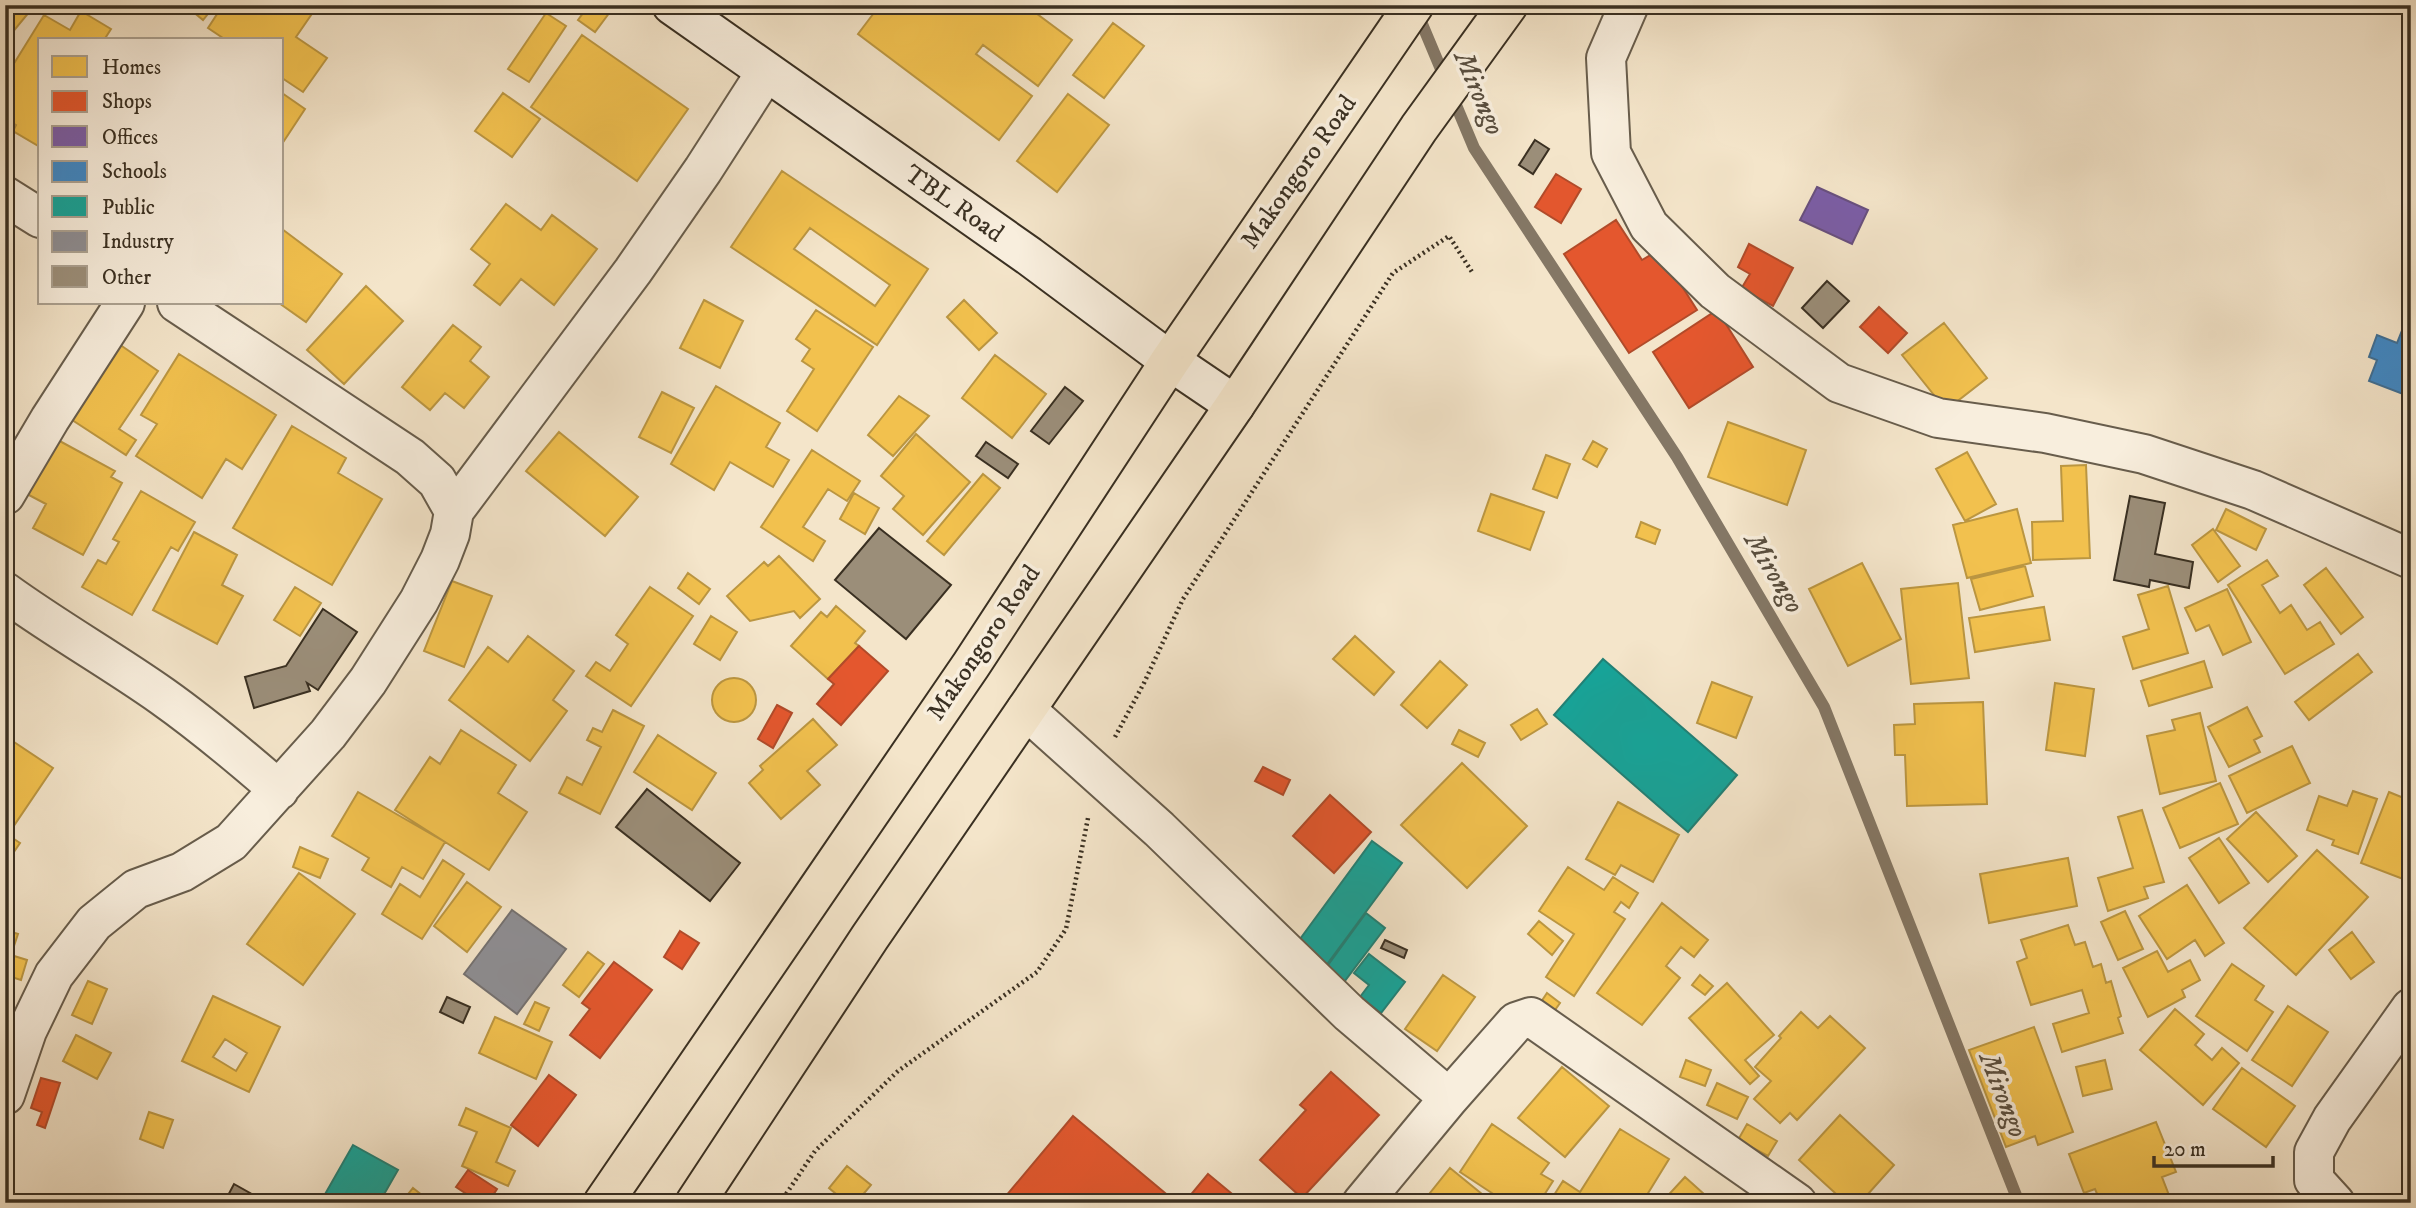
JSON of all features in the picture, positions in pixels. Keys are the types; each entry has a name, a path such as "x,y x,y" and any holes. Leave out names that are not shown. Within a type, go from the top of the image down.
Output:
{"main road":[{"name":"Makongoro Road","path":"603,1203 971,665 1170,361 1414,5"},
{"path":"695,1203 870,937 1235,405 1419,128 1508,5"}],"street":[{"name":"TBL Road","path":"672,5 1029,256 1170,361 1235,405"},
{"path":"1629,5 1606,58 1611,153 1649,226 1715,290 1839,383 1938,418 2045,433 2144,454 2253,490 2411,559"},
{"path":"5,1095 27,1031 54,975 94,923 136,889 182,872 232,842 328,734 368,681 419,601 440,560 450,534 454,511 633,271 766,72"},
{"path":"5,196 38,217"},
{"path":"5,495 50,419 124,304"},
{"path":"179,304 410,457 437,481 454,511"},
{"path":"5,592 40,618 160,695 216,737 279,790"},
{"path":"1026,710 1159,829 1349,1013 1448,1098"},
{"path":"2335,1203 2314,1180 2314,1153 2332,1119 2411,1009"},
{"path":"1362,1203 1448,1098 1516,1022 1531,1017 1797,1203"}],"path":[{"path":"780,1203 815,1151 898,1071 1037,972 1066,929 1097,772 1144,683 1183,598 1393,273 1449,236 1472,272"}],"building: Homes":[{"path":"5,5 35,5 12,33 9,31 5,36"},
{"path":"185,5 215,5 203,20"},
{"path":"223,5 318,5 296,37 327,58 303,92 284,79 284,38 223,38 208,28"},
{"path":"589,5 602,5 610,12 595,32 578,20"},
{"path":"880,5 1025,5 1072,40 1038,86 983,45 976,54 1032,96 999,140 858,34"},
{"path":"81,11 111,29 105,38 38,38 38,146 13,131 16,125 5,118 5,78 44,15 70,30"},
{"path":"546,13 566,26 529,82 508,69"},
{"path":"1113,23 1144,46 1104,98 1073,75"},
{"path":"582,35 688,109 637,181 531,107"},
{"path":"503,93 540,119 512,157 475,131"},
{"path":"284,94 305,109 284,141"},
{"path":"1068,94 1109,125 1057,192 1017,161"},
{"path":"782,171 928,269 877,345 731,247","holes":["810,228 890,285 875,306 794,249"]},
{"path":"506,204 541,230 552,215 597,249 554,305 521,279 500,305 474,285 490,264 471,249"},
{"path":"284,230 342,274 306,322 280,304 284,304"},
{"path":"366,286 403,321 344,384 307,350"},
{"path":"704,300 743,321 720,368 680,348"},
{"path":"964,300 997,333 979,350 947,317"},
{"path":"816,310 873,347 817,431 787,411 814,369 802,361 810,349 796,339"},
{"path":"1944,323 1987,378 1946,410 1902,355"},
{"path":"453,325 481,347 470,361 489,377 464,408 445,393 430,410 402,387"},
{"path":"116,342 158,371 119,429 136,440 126,455 66,416"},
{"path":"179,354 276,415 242,469 226,459 202,498 136,456 157,424 141,415"},
{"path":"995,355 1046,394 1012,438 962,398"},
{"path":"716,386 780,423 766,447 789,460 773,487 730,462 714,490 671,464"},
{"path":"662,392 694,408 671,453 639,437"},
{"path":"899,396 929,416 893,456 868,435"},
{"path":"1728,422 1806,450 1787,505 1708,477"},
{"path":"292,426 346,458 338,473 382,499 332,585 233,528"},
{"path":"559,432 638,497 605,536 526,471"},
{"path":"916,434 970,482 923,535 893,509 904,496 881,476"},
{"path":"56,439 115,471 111,477 122,483 83,555 33,528 46,504 27,494"},
{"path":"1593,441 1607,449 1597,467 1583,459"},
{"path":"812,450 860,481 847,501 828,489 803,527 825,541 813,561 761,527"},
{"path":"1967,452 1996,504 1965,521 1936,469"},
{"path":"1546,455 1570,464 1557,498 1533,489"},
{"path":"2086,465 2090,558 2033,560 2032,522 2063,521 2061,466"},
{"path":"983,474 1000,488 944,555 927,541"},
{"path":"141,491 195,522 178,551 171,547 132,615 82,587 98,560 106,564 119,542 113,539"},
{"path":"854,493 879,508 865,534 840,519"},
{"path":"1491,494 1544,512 1530,550 1478,531"},
{"path":"2017,509 2031,563 1967,578 1953,525"},
{"path":"2226,509 2266,529 2256,550 2216,530"},
{"path":"1641,522 1660,530 1655,544 1636,537"},
{"path":"2213,529 2240,566 2218,582 2192,545"},
{"path":"194,532 237,555 222,585 243,596 217,644 153,610"},
{"path":"779,556 820,599 800,618 794,611 750,621 727,596 764,562 768,566"},
{"path":"2267,560 2278,576 2262,585 2280,613 2291,605 2307,630 2320,622 2334,644 2285,674 2228,585"},
{"path":"1862,563 1901,639 1848,666 1809,589"},
{"path":"2025,566 2033,596 1980,610 1971,579"},
{"path":"2326,568 2363,617 2341,634 2304,585"},
{"path":"688,573 710,589 699,604 678,588"},
{"path":"452,581 492,596 464,667 424,651"},
{"path":"1958,583 1969,678 1911,684 1901,589"},
{"path":"2168,586 2188,653 2133,669 2123,637 2149,629 2138,595"},
{"path":"295,587 321,603 300,636 274,620"},
{"path":"650,587 693,616 631,706 586,676 596,662 610,671 628,644 616,635"},
{"path":"2227,589 2251,642 2223,655 2209,625 2196,631 2185,608"},
{"path":"836,606 865,631 855,643 859,646 828,679 791,646 821,612 827,617"},
{"path":"2044,607 2050,640 1975,652 1969,618"},
{"path":"711,616 737,632 720,660 694,644"},
{"path":"528,636 574,671 553,700 567,711 530,761 449,700 488,647 508,662"},
{"path":"1355,636 1394,672 1374,695 1333,659"},
{"path":"2358,654 2372,672 2309,720 2295,702"},
{"path":"1440,661 1467,685 1427,728 1401,705"},
{"path":"2204,661 2212,687 2149,706 2141,681"},
{"path":"734,678 750,684 756,700 750,716 734,722 718,716 712,700 718,684"},
{"path":"1712,682 1752,697 1736,738 1697,723"},
{"path":"2055,683 2094,689 2085,756 2046,750"},
{"path":"1983,702 1987,804 1907,806 1905,755 1895,755 1894,725 1915,724 1914,704"},
{"path":"2247,707 2262,736 2254,740 2260,752 2229,767 2208,727"},
{"path":"1537,709 1547,724 1521,740 1511,725"},
{"path":"613,710 644,726 600,814 559,793 567,777 582,785 601,747 587,740 593,728 602,732"},
{"path":"2200,713 2216,781 2160,794 2147,736 2175,730 2172,720"},
{"path":"813,719 837,745 807,771 820,785 781,819 749,783 763,770 760,766"},
{"path":"461,730 516,765 498,793 527,812 489,870 395,810 430,757 440,764"},
{"path":"1459,730 1485,743 1478,757 1452,744"},
{"path":"658,735 716,773 692,810 634,772"},
{"path":"5,736 53,768 11,830 5,826"},
{"path":"2292,746 2310,783 2247,813 2229,776"},
{"path":"1462,763 1527,826 1467,888 1401,825"},
{"path":"2220,783 2238,824 2180,848 2163,808"},
{"path":"2353,791 2377,799 2358,854 2332,845 2334,840 2307,830 2319,796 2347,806"},
{"path":"358,792 445,842 423,879 402,867 391,887 362,870 369,858 332,836"},
{"path":"2389,792 2411,801 2411,882 2361,863"},
{"path":"1618,802 1679,835 1653,882 1621,865 1615,875 1586,859"},
{"path":"2142,810 2164,882 2144,887 2148,898 2108,911 2098,878 2133,868 2118,817"},
{"path":"2256,812 2297,856 2268,882 2227,839"},
{"path":"5,833 20,843 5,865"},
{"path":"2219,838 2249,883 2219,903 2189,858"},
{"path":"300,847 328,859 320,878 293,867"},
{"path":"2317,850 2368,897 2296,975 2244,928"},
{"path":"2068,858 2077,906 1989,923 1980,874"},
{"path":"443,860 464,874 422,939 382,914 400,884 420,897"},
{"path":"1568,867 1604,890 1613,877 1638,893 1629,908 1621,902 1614,912 1625,919 1574,996 1546,977 1574,934 1539,911"},
{"path":"299,873 355,914 303,985 247,944"},
{"path":"467,882 501,907 467,952 434,926"},
{"path":"2187,885 2224,943 2205,956 2195,940 2167,959 2139,916"},
{"path":"1662,903 1708,940 1694,957 1681,947 1666,966 1680,978 1642,1025 1597,993"},
{"path":"2125,911 2143,949 2118,960 2101,922"},
{"path":"1539,921 1563,941 1552,955 1528,934"},
{"path":"2068,925 2075,945 2085,942 2093,967 2101,964 2106,983 2111,981 2123,1033 2062,1052 2053,1024 2089,1013 2082,990 2031,1005 2017,962 2027,958 2021,940"},
{"path":"5,930 18,934 11,955 27,960 21,980 5,975"},
{"path":"2352,932 2374,962 2351,979 2329,950"},
{"path":"2157,951 2168,972 2190,960 2200,980 2182,990 2185,997 2148,1017 2123,968"},
{"path":"588,952 604,964 579,997 563,985"},
{"path":"2232,964 2264,986 2255,1000 2273,1012 2247,1051 2196,1016"},
{"path":"1443,975 1475,997 1437,1051 1405,1029"},
{"path":"1700,975 1713,986 1705,995 1692,985"},
{"path":"88,981 107,989 92,1024 72,1015"},
{"path":"1727,983 1774,1035 1745,1060 1759,1076 1750,1084 1689,1018"},
{"path":"1547,993 1560,1003 1550,1017 1537,1008"},
{"path":"213,996 280,1027 249,1092 182,1061","holes":["225,1039 247,1053 236,1071 213,1057"]},
{"path":"535,1002 549,1008 539,1031 524,1024"},
{"path":"2288,1006 2328,1032 2292,1086 2252,1060"},
{"path":"2175,1009 2204,1034 2195,1045 2212,1060 2222,1048 2239,1063 2203,1105 2140,1050"},
{"path":"1801,1012 1818,1028 1830,1016 1865,1048 1797,1120 1790,1113 1780,1123 1754,1099 1771,1081 1755,1067"},
{"path":"495,1017 552,1042 536,1079 479,1053"},
{"path":"2034,1027 2073,1132 2038,1145 2035,1136 2006,1147 1969,1050"},
{"path":"76,1035 111,1053 97,1079 63,1061"},
{"path":"1686,1060 1711,1070 1705,1086 1680,1077"},
{"path":"2105,1060 2112,1089 2083,1096 2076,1067"},
{"path":"1562,1067 1609,1106 1565,1157 1518,1118"},
{"path":"2242,1068 2295,1106 2266,1147 2213,1109"},
{"path":"1717,1083 1748,1097 1737,1119 1707,1105"},
{"path":"466,1108 511,1128 496,1162 515,1171 508,1186 462,1166 477,1132 459,1125"},
{"path":"149,1112 173,1120 163,1148 140,1139"},
{"path":"1840,1115 1894,1165 1860,1203 1846,1203 1799,1160"},
{"path":"2156,1122 2176,1172 2162,1177 2172,1203 2101,1203 2095,1189 2084,1193 2069,1154"},
{"path":"1492,1124 1549,1163 1541,1174 1553,1181 1539,1203 1507,1203 1460,1172"},
{"path":"1747,1124 1777,1141 1768,1156 1738,1140"},
{"path":"1620,1129 1669,1159 1642,1203 1549,1203 1563,1181 1580,1192"},
{"path":"847,1166 871,1185 856,1203 847,1203 829,1188"},
{"path":"1450,1168 1493,1203 1422,1203"},
{"path":"1685,1177 1714,1203 1661,1203"},
{"path":"413,1188 432,1203 401,1203"}],"building: Shops":[{"path":"1556,174 1581,189 1561,223 1535,207"},
{"path":"1616,220 1642,260 1659,250 1697,310 1629,353 1564,254"},
{"path":"1749,244 1793,268 1773,306 1741,289 1750,274 1738,267"},
{"path":"1879,307 1907,333 1888,353 1860,327"},
{"path":"1717,310 1753,367 1689,408 1653,352"},
{"path":"859,646 888,671 841,725 817,704 834,684 828,679"},
{"path":"777,705 792,713 773,748 758,739"},
{"path":"1263,767 1290,780 1283,795 1255,781"},
{"path":"1330,795 1371,832 1334,873 1293,836"},
{"path":"680,931 699,943 682,969 664,957"},
{"path":"614,962 652,990 600,1058 570,1035 590,1009 582,1003"},
{"path":"1331,1072 1379,1115 1302,1198 1260,1160 1306,1110 1300,1105"},
{"path":"549,1075 576,1095 538,1146 511,1125"},
{"path":"41,1078 60,1083 45,1128 37,1125 42,1112 31,1108"},
{"path":"1073,1116 1177,1203 1000,1203"},
{"path":"468,1170 497,1189 488,1203 480,1203 456,1187"},
{"path":"1208,1174 1243,1203 1184,1203"}],"building: Offices":[{"path":"1817,187 1868,210 1852,244 1800,220"}],"building: Schools":[{"path":"2405,323 2411,325 2411,379 2409,378 2403,394 2369,381 2377,360 2369,357 2377,335 2397,343"}],"building: Public":[{"path":"1603,659 1737,775 1688,832 1554,715"},
{"path":"1372,841 1402,863 1322,971 1292,950"},
{"path":"1366,913 1385,928 1341,986 1323,972"},
{"path":"1369,954 1405,982 1381,1013 1360,997 1369,985 1354,973"},
{"path":"353,1145 398,1170 379,1203 320,1203"}],"building: Industry":[{"path":"512,910 566,949 517,1014 464,974"}],"building: Other":[{"path":"1535,140 1549,149 1533,174 1519,165"},
{"path":"1827,281 1849,301 1823,328 1802,308"},
{"path":"1065,387 1083,401 1049,444 1031,431"},
{"path":"986,442 1018,464 1008,478 976,456"},
{"path":"2130,496 2165,503 2155,554 2193,562 2189,588 2150,580 2149,587 2114,580"},
{"path":"879,528 951,585 906,639 835,580"},
{"path":"323,609 357,632 318,690 307,683 310,691 254,708 245,677 286,666"},
{"path":"647,789 740,863 710,901 616,827"},
{"path":"1385,940 1407,950 1404,958 1381,948"},
{"path":"447,997 470,1007 463,1023 440,1012"},
{"path":"234,1184 268,1203 224,1203"}],"waterway":[{"name":"Mirongo","path":"1417,12 1474,148 1677,457 1824,707 2019,1203"}]}
